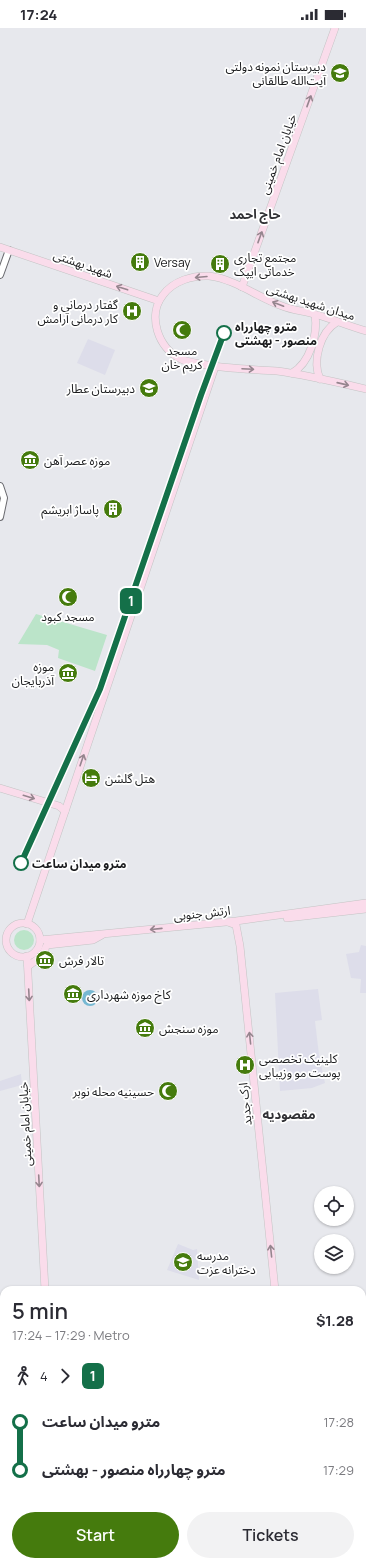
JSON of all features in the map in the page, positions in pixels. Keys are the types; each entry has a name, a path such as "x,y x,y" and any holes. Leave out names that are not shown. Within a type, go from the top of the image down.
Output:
{"main road":[{"name":"خیابان امام خمینی","path":"242,287 335,28"},
{"name":"شهید بهشتى","path":"0,247 159,301"},
{"name":"میدان شهید بهشتی","path":"159,301 163,294 175,284 197,277 216,278 242,287 260,297 283,306 315,314 366,331"},
{"path":"159,301 156,326 158,335 168,350 181,359 215,367 292,373 366,389"},
{"path":"292,373 301,366 311,346 316,326 315,314"},
{"path":"320,379 317,366 320,348 329,328 337,322"},
{"path":"27,924 215,367"},
{"path":"0,788 59,806 65,811"},
{"name":"ارتش جنوبی","path":"40,940 228,922 366,903"},
{"name":"ارتش جنوبی","path":"237,928 242,922 366,909"},
{"path":"228,922 233,923 237,928"},
{"path":"19,923 27,924 31,925 38,931 40,940 38,948 35,952 27,956 18,956 11,952 3,940 11,928 19,923"},
{"name":"ارک جدید","path":"237,928 275,1286"},
{"path":"28,966 41,957 47,945 93,940 106,934"},
{"name":"خیابان امام خمینی","path":"27,956 45,1286"}],"street":[{"path":"0,274 9,250"},
{"path":"0,486 4,498 0,517"}],"shaded area":[{"path":"88,339 115,350 105,375 77,363"},
{"path":"361,945 366,946 366,993 360,993 361,979 351,978 346,954 359,952"},
{"path":"318,989 322,1020 315,1021 319,1055 325,1083 312,1088 280,1091 275,993"},
{"path":"21,1074 22,1085 0,1091 0,1081"},
{"path":"178,1244 193,1250 197,1249 199,1280 167,1270"}],"green space":[{"path":"36,614 107,635 95,671 58,658 59,650 47,645 18,644"},
{"path":"24,930 31,933 34,940 31,947 24,950 17,947 14,940 17,933"}],"water":[{"path":"90,990 97,995 98,998 93,1005 90,1006 83,1001 82,998 87,991"}],"metro line":[{"name":"1","path":"21,863 100,689 178,461 224,333"}],"place":[{"name":"دبیرستان نمونه‌ دولتی آیت‌الله طالقانی","path":"340,73"},
{"name":"Versay","path":"140,262"},
{"name":"مجتمع تجاری خدماتی ایپک","path":"220,264"},
{"name":"گفتار درمانی و کار درمانی آرامش","path":"132,311"},
{"name":"مسجد کریم خان","path":"182,330"},
{"name":"مترو چهارراه منصور - بهشتی","path":"224,333"},
{"name":"دبیرستان عطار","path":"149,388"},
{"name":"موزه عصر آهن","path":"30,460"},
{"name":"پاساژ ابریشم","path":"113,509"},
{"name":"مسجد کبود","path":"68,597"},
{"name":"موزه آذربایجان","path":"68,673"},
{"name":"هتل گلشن","path":"91,778"},
{"name":"مترو میدان ساعت","path":"21,863"},
{"name":"تالار فرش","path":"45,960"},
{"name":"کاخ موزه شهرداری","path":"73,994"},
{"name":"موزه سنجش","path":"145,1028"},
{"name":"کلینیک تخصصی پوست مو وزیبایی","path":"245,1065"},
{"name":"حسینیه محله نوبر","path":"168,1091"},
{"name":"مدرسه دخترانه عزت","path":"183,1262"}],"district":[{"name":"حاج احمد","path":"255,214"},
{"name":"مقصودیه","path":"289,1114"}]}
